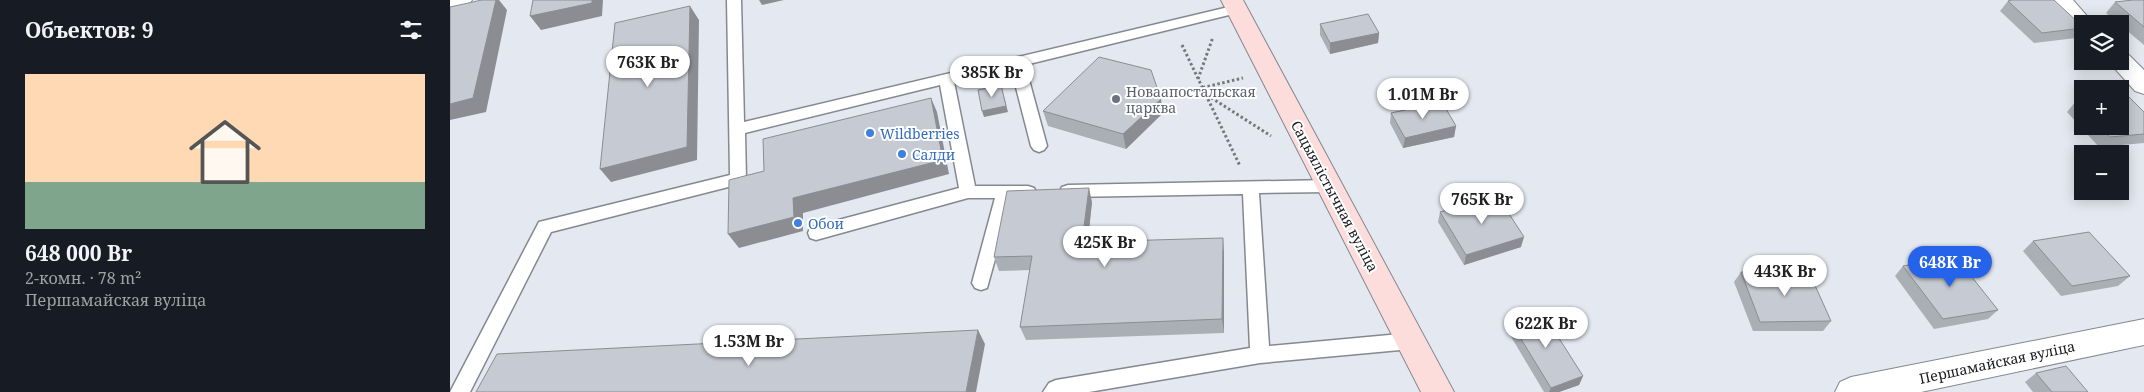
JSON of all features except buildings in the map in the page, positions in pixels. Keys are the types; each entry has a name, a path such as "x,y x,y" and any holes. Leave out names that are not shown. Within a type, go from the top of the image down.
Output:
{"main road":[{"name":"Сацыялістычная вуліца","path":"1234,5 1438,392"}],"street":[{"path":"450,2 461,0"},
{"path":"2060,0 2074,15"},
{"path":"2129,70 2144,85"},
{"name":"Першамайская вуліца","path":"1851,392 2144,332"}],"lane":[{"path":"460,392 545,228 738,179 734,0"},
{"path":"737,129 1017,62 1234,5"},
{"path":"1017,62 1039,146"},
{"path":"946,79 968,192"},
{"path":"816,233 968,192 1330,186"},
{"path":"1251,188 1260,355"},
{"path":"981,283 1005,192"},
{"path":"1053,392 1056,389 1260,355 1411,342"}],"path":[{"path":"1198,79 1214,32"},
{"path":"1182,45 1251,188"},
{"path":"1193,90 1245,77"},
{"path":"1206,95 1276,139"}],"place":[{"name":"Новаапостальская царква","path":"1116,99"},
{"name":"Wildberries","path":"870,133"},
{"name":"Салди","path":"902,154"},
{"name":"Обои","path":"798,223"}]}
